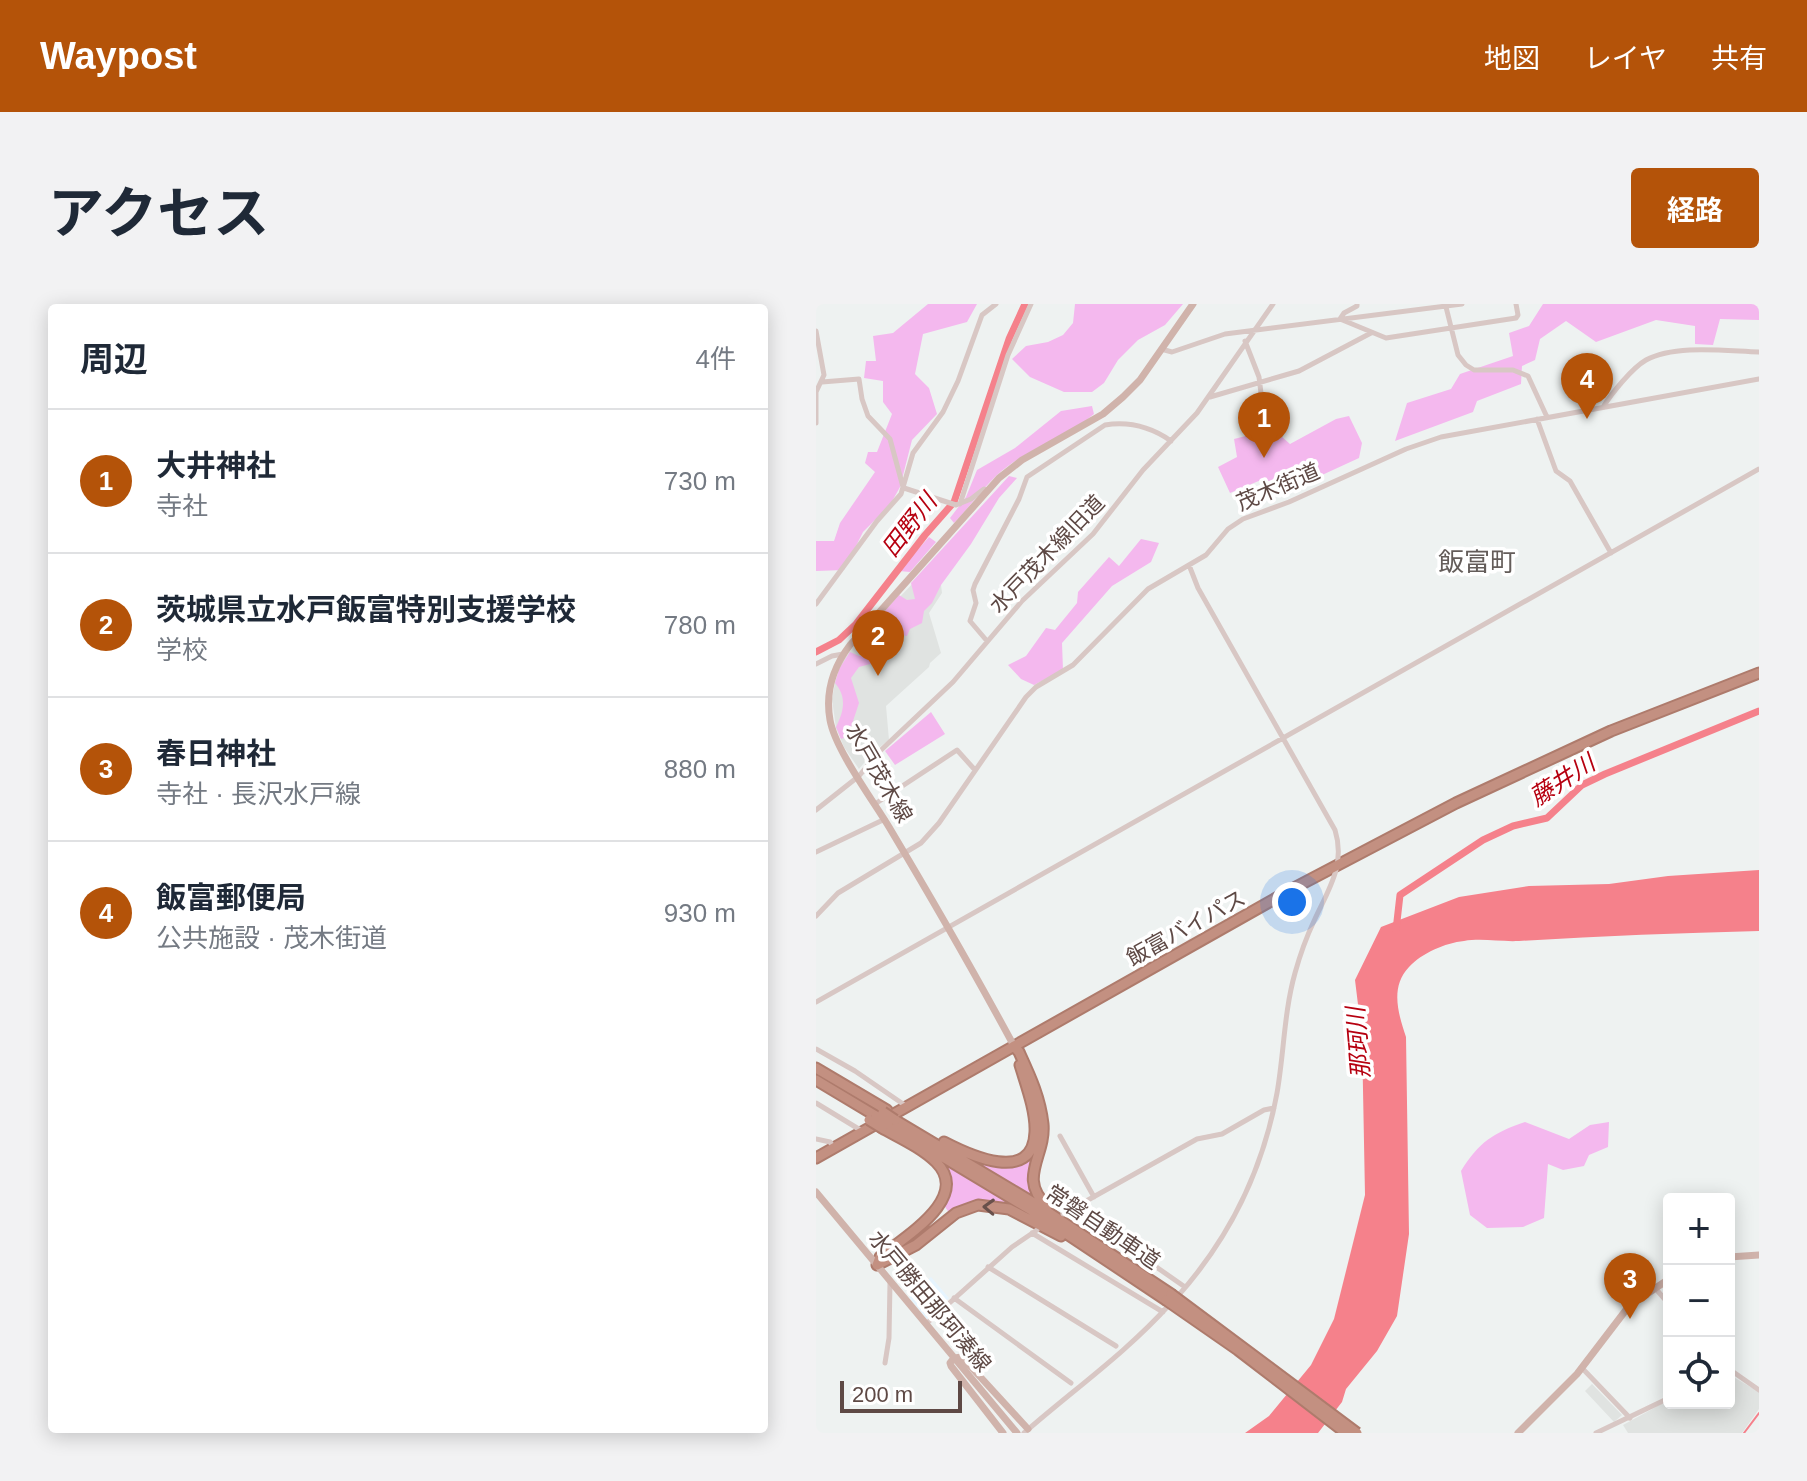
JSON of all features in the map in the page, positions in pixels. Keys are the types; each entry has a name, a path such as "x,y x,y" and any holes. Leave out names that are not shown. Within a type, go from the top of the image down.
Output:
{"highway":[{"name":"飯富バイパス","path":"816,1158 1339,863 1579,744 1759,673"},
{"path":"816,1082 891,1122 980,1159 1011,1162 1025,1155 1035,1137 1014,1046"},
{"path":"1014,1046 1035,1087 1041,1114 1043,1136 1032,1181 1038,1197 1130,1262 1156,1289"},
{"path":"991,1060 1005,1056 1011,1058 1023,1076"},
{"path":"816,1070 891,1122 937,1162 944,1174 946,1189 939,1206 880,1257 877,1265"},
{"name":"常磐自動車道","path":"891,1122 1169,1297 1357,1433"},
{"path":"877,1265 916,1245 956,1213 978,1205 993,1205 1034,1221 1156,1289"},
{"name":"常磐自動車道","path":"1169,1297 1346,1433"}],"main road":[{"name":"水戸茂木線","path":"1014,1046 906,855 839,745 830,720 831,684 843,654 988,491 1022,460 1113,406 1140,380 1193,304"},
{"name":"水戸勝田那珂湊線","path":"816,1192 1017,1433"},
{"path":"1735,1257 1759,1255"},
{"path":"1518,1433 1528,1429 1582,1368 1622,1313 1663,1283"},
{"path":"1003,1433 951,1366 954,1358 962,1357 1026,1431"}],"street":[{"path":"816,604 904,488 913,453 943,412 982,315 996,304"},
{"path":"956,504 1008,355 1031,304"},
{"name":"水戸茂木線旧道","path":"816,810 859,776 879,752 953,682 1022,601 1093,534 1143,470 1209,397 1273,304"},
{"path":"1340,319 1357,304"},
{"path":"1161,349 1172,352 1216,336 1254,330 1462,304"},
{"path":"1340,319 1386,338 1516,318 1516,304"},
{"path":"1446,307 1458,355 1474,370 1513,370 1528,376 1547,417"},
{"path":"816,331 824,375 816,392 816,423"},
{"path":"1209,397 1299,371 1372,333"},
{"path":"1245,341 1259,382 1265,425"},
{"path":"1603,407 1613,392 1646,360 1684,350 1759,352"},
{"path":"822,382 859,379 868,416 890,439 904,488"},
{"name":"茂木街道","path":"816,916 819,907 838,893 906,855 931,833 1031,692 1073,665 1148,589 1206,555 1228,529 1243,519 1289,502 1406,449 1455,434 1759,379"},
{"path":"1537,419 1556,471 1570,481 1611,553"},
{"path":"987,641 970,621 976,603 973,590 1027,477 1105,425 1120,423 1146,428 1171,441"},
{"path":"816,1002 1759,469"},
{"path":"904,488 956,504 984,489 988,491"},
{"path":"1026,1431 1123,1352 1163,1312 1217,1246 1243,1200 1258,1163 1274,1108 1286,1016 1296,970 1339,863 1335,830 1198,588 1189,565"},
{"path":"816,664 843,654"},
{"path":"875,804 957,750 975,770"},
{"path":"816,852 885,819"},
{"path":"816,1049 855,1071 907,1107"},
{"path":"816,1103 863,1132"},
{"path":"1063,1214 1197,1139 1222,1134 1264,1110 1274,1108"},
{"path":"1060,1136 1094,1197"},
{"path":"816,1139 830,1142 834,1148"},
{"path":"1073,1209 1185,1287"},
{"path":"926,1324 988,1267 1034,1231 1163,1312"},
{"path":"988,1267 1116,1346"},
{"path":"885,1363 891,1281"},
{"path":"1655,1288 1663,1297"},
{"path":"954,1298 1071,1383"},
{"path":"1582,1368 1630,1418"},
{"path":"1735,1374 1759,1390"},
{"path":"1596,1433 1663,1401"}],"shaded area":[{"path":"928,304 977,304 967,322 923,334 915,374 929,388 937,414 912,440 900,487 890,505 863,532 844,570 816,571 816,541 834,541 840,523 875,472 865,463 868,452 877,452 892,414 883,402 883,381 864,378 866,361 876,361 873,336 893,333"},
{"path":"1075,304 1183,304 1165,325 1138,340 1118,360 1104,383 1092,392 1064,392 1030,377 1012,359 1026,346 1048,342 1063,335 1073,323"},
{"path":"1543,304 1759,304 1759,320 1720,319 1713,345 1695,344 1695,326 1656,320 1596,342 1566,321 1540,339 1535,360 1522,366 1521,384 1477,401 1473,412 1395,441 1407,403 1451,389 1460,374 1513,356 1509,333 1529,326"},
{"path":"1092,406 1094,414 1083,423 1020,458 997,475 954,523 950,518 966,497 977,470 1015,448 1061,411"},
{"path":"1349,416 1362,443 1359,458 1270,499 1261,480 1230,493 1218,467 1237,457 1234,439 1273,429 1290,444 1336,419"},
{"path":"1009,476 1017,478 999,498 941,585 924,611 922,623 910,629 907,636 898,634 874,649 862,636 899,595 907,600 915,599 911,583"},
{"path":"929,537 936,542 910,572 899,571"},
{"path":"1141,539 1159,543 1151,562 1112,586 1062,643 1063,670 1034,685 1021,679 1008,665 1026,656 1046,628 1055,630 1077,603 1078,592 1109,557 1119,566"},
{"path":"915,581 941,585 942,593 929,613 941,653 886,706 889,740 873,752 859,769 836,728 832,699 835,683 843,661 855,644"},
{"path":"850,652 859,656 873,655 874,663 859,667 851,678 859,703 848,736 841,739 836,727 843,699 835,683 839,669"},
{"path":"931,712 945,734 895,765 885,751"},
{"path":"1759,870 1759,931 1519,941 1471,940 1434,950 1409,967 1399,983 1397,1000 1406,1037 1409,1234 1397,1316 1377,1351 1346,1389 1342,1402 1318,1433 1245,1433 1269,1416 1311,1365 1334,1319 1365,1195 1362,1037 1355,980 1381,927 1459,897 1529,886 1609,884 1668,876"},
{"path":"1040,1116 1030,1187 1036,1200 959,1152 983,1163 1026,1157"},
{"path":"1525,1122 1569,1139 1590,1125 1609,1122 1608,1147 1589,1155 1584,1166 1563,1170 1548,1164 1544,1218 1523,1227 1487,1228 1470,1215 1461,1171 1488,1140"},
{"path":"934,1157 1053,1228 1002,1205 950,1214 943,1204 948,1193"},
{"path":"1641,1259 1652,1284 1633,1295 1618,1270"},
{"path":"931,1277 949,1298 927,1319 909,1297"},
{"path":"1735,1378 1759,1392 1759,1409 1742,1433 1628,1433 1623,1425 1663,1403 1663,1409 1735,1409"},
{"path":"1592,1384 1622,1415 1614,1422 1585,1391"}],"waterway":[{"name":"田野川","path":"816,652 839,640 856,624 954,502 1009,339 1025,304"},
{"name":"藤井川","path":"1396,930 1400,895 1483,840 1513,826 1547,818 1582,785 1605,774 1759,711"},
{"path":"1744,1433 1759,1413"}],"place":[{"name":"飯富郵便局","path":"1587,419"},
{"name":"大井神社","path":"1264,458"},
{"name":"茨城県立水戸飯富特別支援学校","path":"878,676"},
{"name":"春日神社","path":"1630,1319"}],"district":[{"name":"飯富町","path":"1477,562"}],"water label":[{"name":"那珂川","path":"1358,1043"}]}
